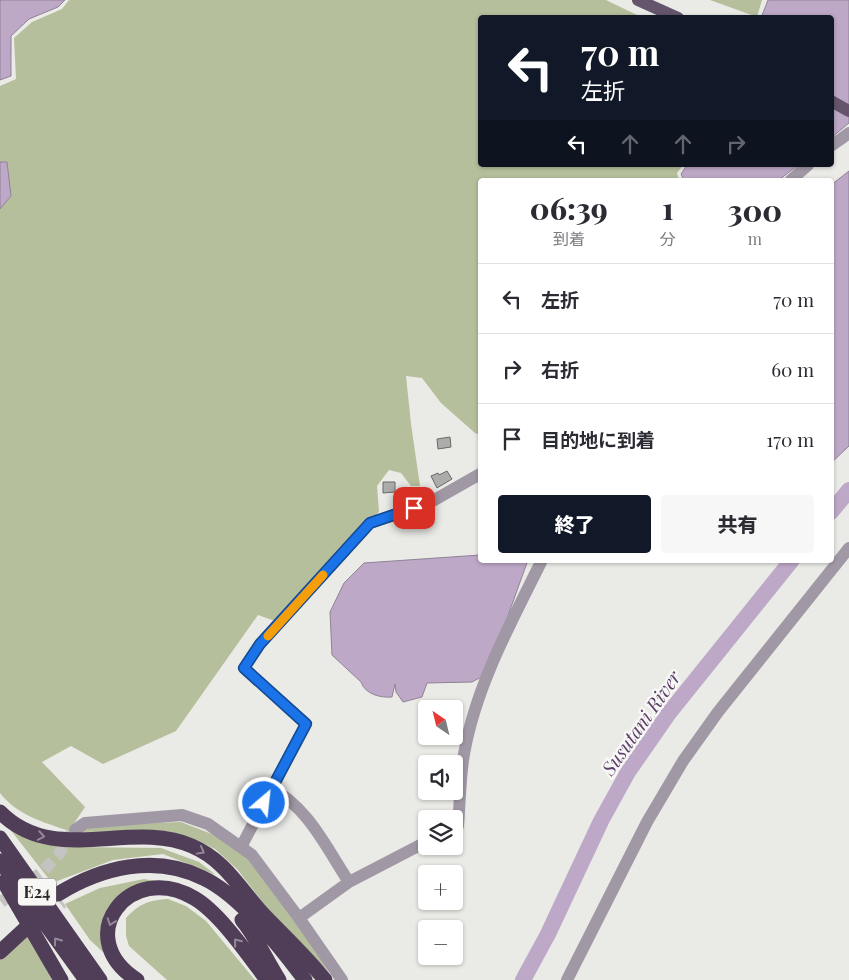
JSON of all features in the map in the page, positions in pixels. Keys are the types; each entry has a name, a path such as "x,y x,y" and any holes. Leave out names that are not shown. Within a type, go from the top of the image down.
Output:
{"highway":[{"path":"0,812 6,819 33,835 74,842 157,838 192,846 218,862 296,980"},
{"name":"E24","path":"0,838 76,946 104,979"},
{"name":"E24","path":"0,861 86,980"},
{"path":"60,898 89,878 119,868 148,865 168,867 204,878 217,886 243,908 306,980"},
{"path":"0,876 61,980"},
{"path":"137,980 113,956 107,934 109,923 113,914 126,898 149,888 162,888 185,894 206,907 237,941 267,980"},
{"path":"0,939 25,923 0,952"},
{"path":"257,923 266,960 279,980"},
{"path":"257,923 287,980"},
{"path":"257,923 315,980"},
{"path":"257,923 311,961 325,980"}],"main road":[{"path":"638,0 671,15"},
{"path":"834,103 849,111"}],"street":[{"path":"834,144 849,133"},
{"path":"793,178 806,167"},
{"path":"241,847 306,724 244,668 260,644 370,523 429,503 478,475"},
{"path":"567,980 647,822 683,761 718,712 849,548"},
{"path":"459,810 464,754 478,702 502,643 541,563"},
{"path":"271,788 283,794 306,816 349,882"},
{"path":"75,830 85,823 182,815 208,824 252,855 342,980"},
{"path":"299,918 349,882 418,846"}],"green space":[{"path":"69,0 606,0 637,15 478,15 478,167 682,167 677,173 678,178 478,178 478,434 441,403 422,378 406,376 420,486 411,486 401,473 389,470 377,486 379,512 275,621 258,615 176,731 103,764 71,746 42,762 85,807 69,831 40,821 22,812 0,793 0,86 16,79 14,38 32,22 62,9"},
{"path":"710,0 762,0 758,15 751,15"},
{"path":"181,822 222,838 247,855 263,873 330,973 268,909 237,869 215,849 197,840 166,831 78,832 87,826"},
{"path":"9,828 73,847 161,848 199,862 216,875 163,854 113,860 52,883"},
{"path":"144,879 155,881 142,883 116,900 103,921 105,954 90,940 65,904 100,888"},
{"path":"168,899 186,906 206,921 255,980 167,980 129,946 126,936 126,918 135,909 145,904 155,900"},
{"path":"28,933 52,980 0,980 0,959"}],"shaded area":[{"path":"0,0 65,0 58,7 29,19 11,36 11,76 0,80"},
{"path":"768,0 849,0 849,123 834,136 834,15 762,15"},
{"path":"0,162 7,162 11,196 0,209"},
{"path":"686,167 795,167 782,178 683,178 681,174"},
{"path":"849,171 849,446 834,460 834,183"},
{"path":"478,555 478,563 527,563 487,674 472,682 427,683 422,697 403,702 396,692 395,684 392,697 383,697 366,690 361,682 332,655 330,612 344,583 364,563"}],"building":[{"path":"450,437 451,447 438,449 437,439"},
{"path":"447,471 452,479 437,488 431,476"},
{"path":"383,482 395,482 395,492 383,493"}],"waterway":[{"name":"Susutani River","path":"834,508 849,490"},
{"name":"Susutani River","path":"523,980 548,934 601,821 628,772 669,713 790,563"}],"tunnel":[{"path":"1,902 41,873 59,854 72,833"},
{"path":"41,916 62,901"}],"slow traffic":[{"path":"268,636 323,575"}],"route":[{"path":"264,803 306,724 244,668 260,644 370,523 414,508"}]}
